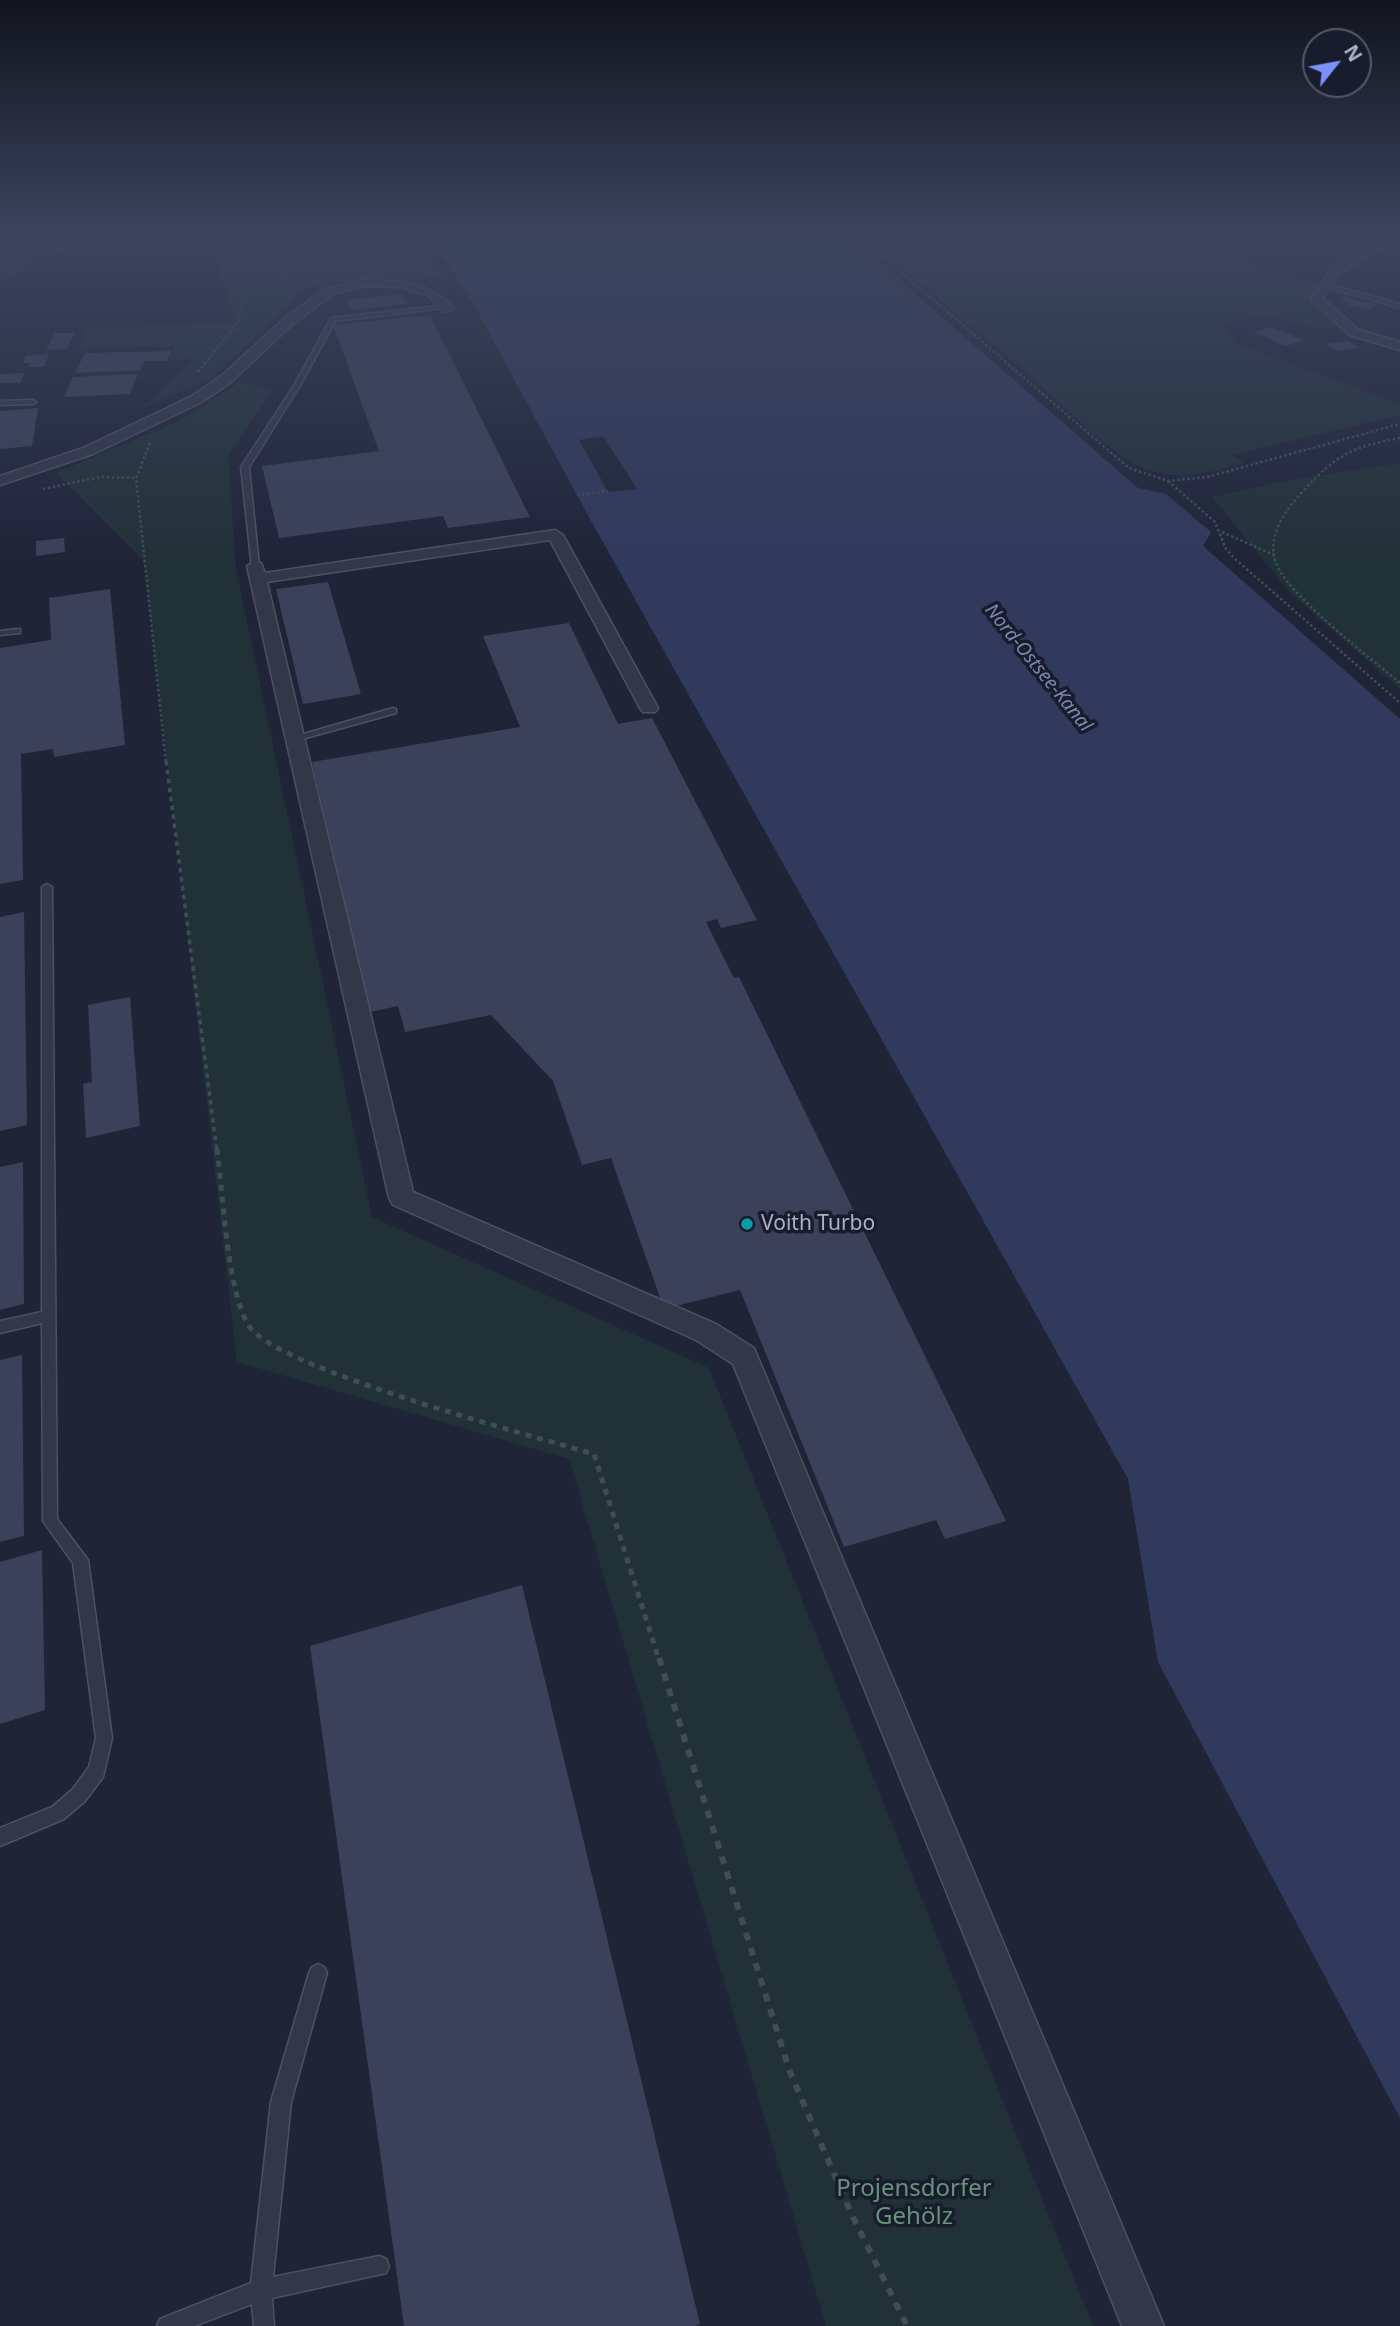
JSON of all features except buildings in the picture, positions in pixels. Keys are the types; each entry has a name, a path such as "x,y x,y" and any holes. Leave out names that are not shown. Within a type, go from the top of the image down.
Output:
{"street":[{"path":"0,481 88,451 160,419 225,380 259,349"},
{"path":"649,708 555,535 256,572 402,1198 706,1332 744,1356 1143,2326"}],"lane":[{"path":"256,572 245,467 299,384 318,349"},
{"path":"0,402 33,402"},
{"path":"0,633 17,631"},
{"path":"295,738 393,711"},
{"path":"0,1837 24,1830 58,1813 79,1795 97,1771 104,1738 79,1560 50,1521 47,887"},
{"path":"0,1327 49,1316"},
{"path":"264,2326 261,2290 281,2102 318,1973"},
{"path":"167,2326 261,2290 379,2266"}],"path":[{"path":"195,376 217,349"},
{"path":"990,349 1129,468 1168,481 1215,522 1226,549 1234,558 1400,703"},
{"path":"160,419 136,478 154,670 237,1303 250,1328 274,1348 421,1404 594,1454 790,2071 852,2213 907,2326"},
{"path":"1168,481 1207,477 1400,424"},
{"path":"1400,439 1374,443 1336,457 1285,510 1273,549 1275,563 1306,603 1400,683"},
{"path":"43,489 100,477 136,478"},
{"path":"577,495 608,491"},
{"path":"1221,532 1274,555"}],"green space":[{"path":"174,349 243,349 213,378 142,408 194,359 171,360"},
{"path":"999,349 1248,349 1400,404 1400,415 1232,455 1245,462 1219,470 1167,474 1141,467 1116,452"},
{"name":"Projensdorfer Gehölz","path":"241,382 273,390 228,454 236,569 372,1217 709,1368 1093,2326 826,2326 569,1459 237,1362 144,561 56,473 177,422"},
{"path":"1400,463 1400,689 1291,594 1212,497 1288,480"}],"water":[{"name":"Nord-Ostsee-Kanal","path":"497,349 978,349 1138,488 1166,494 1211,532 1203,546 1400,719 1400,2118 1158,1662 1128,1479 590,519"}],"pier":[{"path":"603,436 637,489 608,492 579,440"}],"place":[{"name":"Voith Turbo","path":"747,1224"}]}
